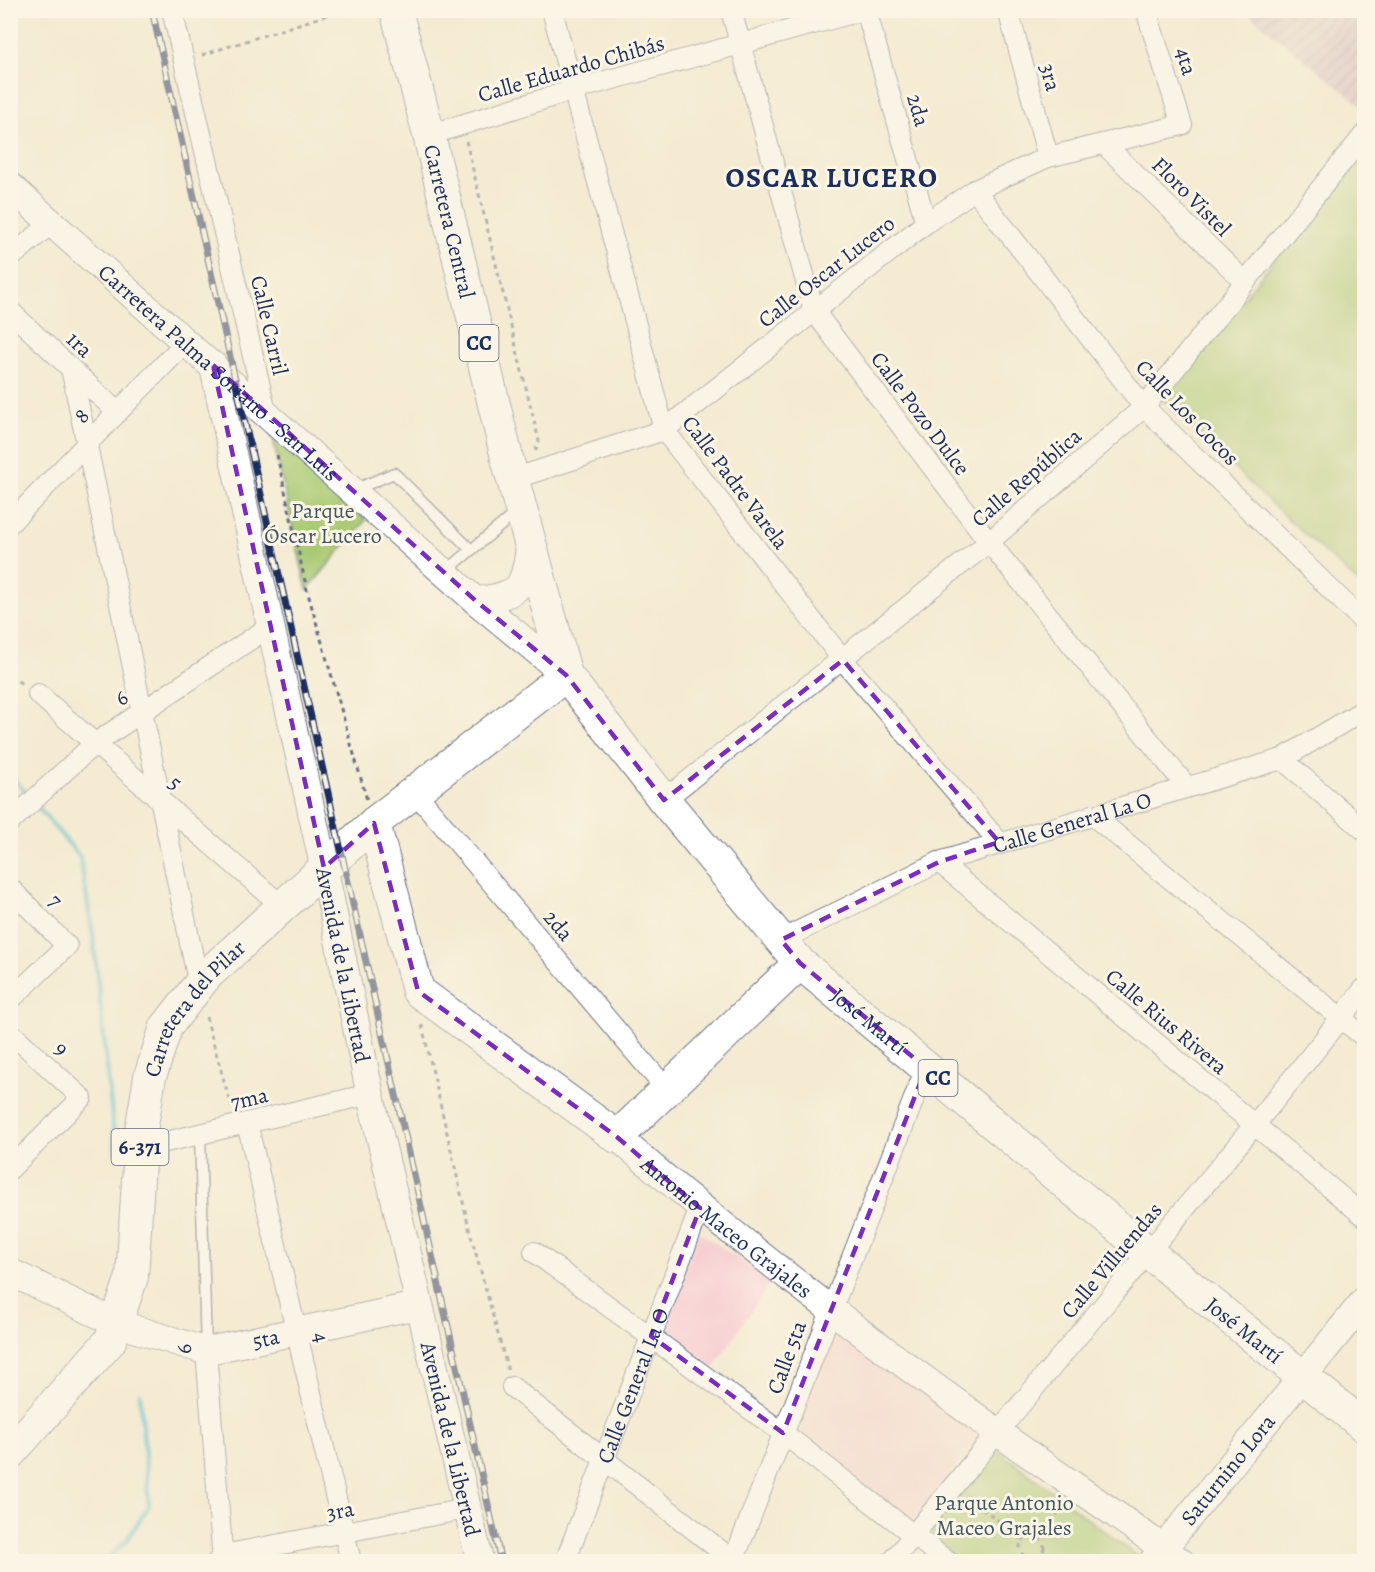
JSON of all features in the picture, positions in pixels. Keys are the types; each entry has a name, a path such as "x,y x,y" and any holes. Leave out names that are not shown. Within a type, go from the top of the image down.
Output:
{"main road":[{"name":"Carretera Central","path":"396,10 530,546 566,675"},
{"name":"Carretera Palma Soriano - San Luis","path":"10,186 54,221 476,601 566,675"},
{"name":"Avenida de la Libertad","path":"213,365 324,868 370,1094 480,1562"},
{"path":"476,601 514,591 525,579 530,546"},
{"name":"Carretera del Pilar","path":"10,1454 110,1341 132,1277 140,1148 150,1077 165,1028 199,986 282,906 374,823 566,675"},
{"name":"José Martí","path":"566,675 664,800 790,952 1149,1253 1365,1426"},
{"path":"374,823 418,991"},
{"name":"Calle General La O","path":"617,1137 667,1090 790,952"},
{"name":"Antonio Maceo Grajales","path":"418,991 617,1137 700,1208 996,1431 1077,1488 1166,1557"},
{"name":"5ta","path":"10,1272 116,1323 206,1351 419,1305"},
{"name":"Saturnino Lora","path":"1166,1557 1303,1376 1365,1301"}],"street":[{"name":"Calle Carril","path":"172,10 266,412"},
{"name":"Calle Padre Varela","path":"552,10 664,430 843,660 999,842"},
{"name":"Calle Pozo Dulce","path":"731,10 814,311 989,542 1187,787"},
{"name":"Calle Eduardo Chibás","path":"429,135 573,90 865,10"},
{"name":"2da","path":"865,10 926,223"},
{"name":"3ra","path":"1008,10 1048,157"},
{"name":"4ta","path":"1146,10 1182,125"},
{"name":"Calle Oscar Lucero","path":"517,494 664,430 926,223 975,190 1048,157 1182,125"},
{"name":"Calle República","path":"664,800 989,542 1144,407 1365,135"},
{"name":"Floro Vistel","path":"1105,145 1245,282"},
{"name":"Calle Los Cocos","path":"975,190 1144,407 1365,622"},
{"path":"10,258 54,221"},
{"name":"1ra","path":"10,311 117,412"},
{"name":"8","path":"10,523 187,341"},
{"path":"71,368 199,986"},
{"name":"6","path":"17,816 94,744 269,627"},
{"name":"5","path":"38,694 282,906"},
{"name":"Calle General La O","path":"790,952 939,862 999,842 1281,759 1365,710"},
{"path":"1281,759 1365,830"},
{"name":"2da","path":"414,791 667,1090"},
{"path":"1092,815 1365,1037"},
{"name":"Calle Rius Rivera","path":"939,862 1365,1216"},
{"name":"7","path":"10,888 67,946 10,1000"},
{"name":"Calle Villuendas","path":"892,1562 996,1431 1256,1125 1365,989"},
{"name":"9","path":"10,1032 82,1098 10,1169"},
{"name":"Calle 5ta","path":"734,1561 830,1307 926,1068"},
{"name":"7ma","path":"140,1148 370,1094"},
{"name":"4","path":"242,1124 296,1331 351,1562"},
{"name":"Calle General La O","path":"566,1562 602,1460 700,1208"},
{"path":"534,1252 783,1433 948,1562"},
{"name":"6","path":"206,1351 221,1559"},
{"path":"512,1388 734,1561"},
{"name":"3ra","path":"221,1559 466,1509"}],"lane":[{"path":"353,491 394,473 471,550"},
{"path":"445,572 471,550 517,494"},
{"name":"6","path":"200,1134 206,1351"}],"path":[{"path":"183,61 343,10"},
{"path":"276,453 307,590 374,823"},
{"path":"199,986 242,1124"},
{"path":"418,991 423,1029 468,1222 512,1388"},
{"path":"953,1485 1022,1539"},
{"path":"1039,1537 1077,1488"},
{"path":"1028,1535 1039,1537 1044,1543 1042,1554 1035,1559 1023,1556 1019,1545 1022,1539 1028,1535"},
{"path":"1042,1554 1051,1562"},
{"path":"1019,1562 1023,1556"}],"highlighted area":[{"path":"213,365 476,601 566,675 664,800 843,660 999,842 939,862 781,940 800,963 926,1068 783,1433 651,1336 700,1208 617,1137 418,991 374,823 324,868"}],"shaded area":[{"path":"1245,11 1364,11 1364,108"},
{"path":"699,1232 771,1281 712,1370 663,1330"},
{"path":"831,1322 980,1433 910,1528 790,1429"}],"green space":[{"path":"1364,146 1364,588 1264,497 1163,400"},
{"name":"Parque Óscar Lucero","path":"271,431 366,520 307,590"},
{"name":"Parque Antonio Maceo Grajales","path":"995,1448 1142,1560 959,1561 924,1535"}],"waterway":[{"path":"10,774 80,857 93,935 116,1154"},
{"path":"104,1562 126,1541 149,1506 140,1394"}],"railway":[{"path":"152,10 501,1562"}],"district":[{"name":"OSCAR LUCERO","path":"832,177"}]}
